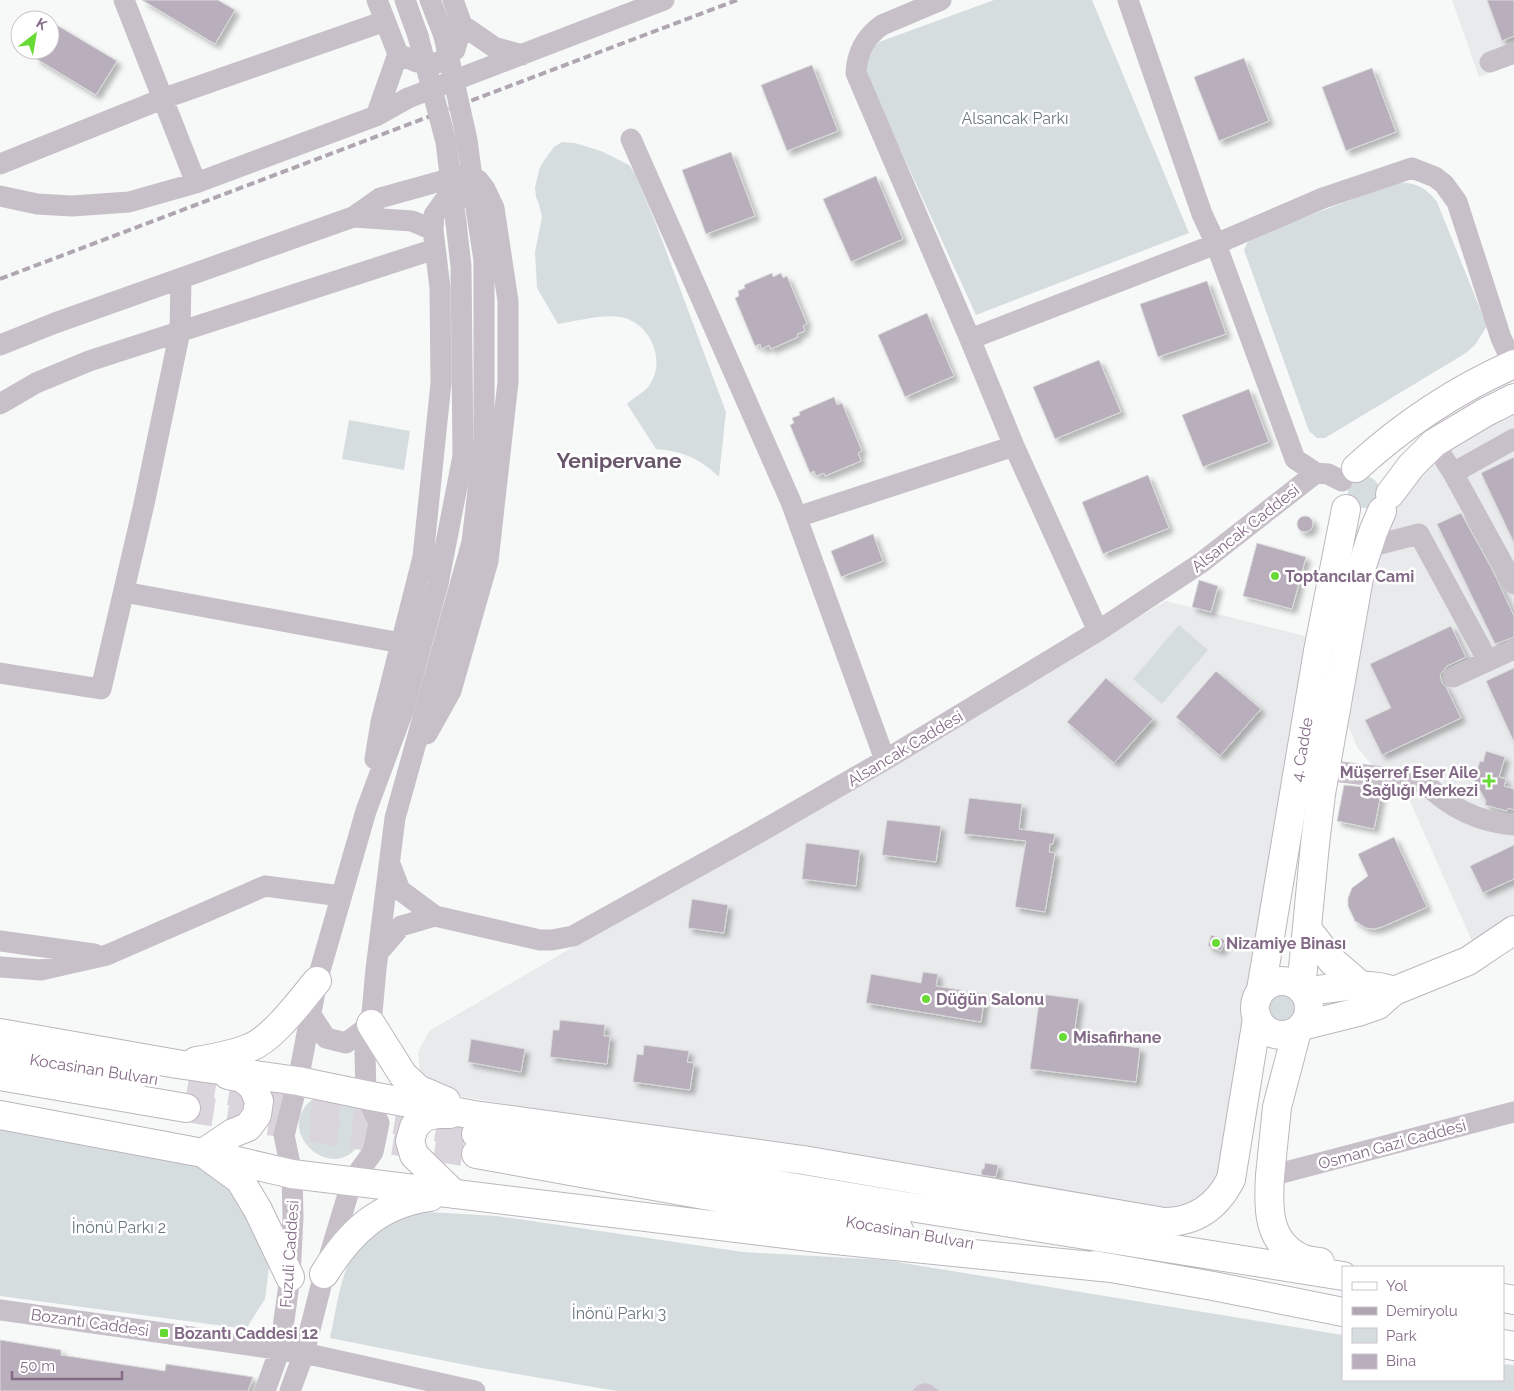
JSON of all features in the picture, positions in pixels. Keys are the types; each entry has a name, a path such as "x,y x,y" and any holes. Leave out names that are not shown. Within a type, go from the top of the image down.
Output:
{"main road":[{"path":"1349,475 1366,467 1376,469 1384,475 1389,484 1386,502 1374,516 1364,518 1354,515 1346,509 1341,501 1340,491 1349,475 1411,422 1469,386 1514,364"},
{"name":"4. Cadde","path":"1303,990 1315,844 1360,572 1368,547 1386,502 1411,466 1434,443 1486,412 1514,398"},
{"name":"4. Cadde","path":"1262,990 1318,651 1346,509"},
{"path":"1308,930 1332,961 1360,985"},
{"path":"1257,1019 1261,1026 1274,1034 1282,1035 1358,1012 1378,1004 1394,991 1468,961 1514,930"},
{"path":"0,1033 184,1085 298,1081 366,1096 475,1134 803,1160 1164,1222 1186,1220 1205,1211 1221,1197 1231,1179 1257,1019 1255,1002 1262,990 1274,982 1288,981 1303,990 1360,985 1380,986 1394,991"},
{"path":"184,1085 222,1056 250,1048 277,1028 317,982"},
{"path":"1303,990 1309,1006 1307,1020 1300,1029 1277,1108 1270,1176 1269,1216 1272,1227 1284,1246 1302,1259 1342,1267"},
{"path":"371,1024 403,1074 418,1089 475,1134"},
{"name":"Kocasinan Bulvarı","path":"0,1054 184,1085"},
{"name":"Kocasinan Bulvarı","path":"0,1076 184,1085"},
{"path":"184,1085 242,1078 253,1087 257,1094 259,1108 253,1122 248,1127 233,1133 203,1153"},
{"path":"0,1115 203,1153 292,1174 826,1239 1111,1268"},
{"path":"454,1194 414,1155 411,1148 411,1134 418,1122 430,1115 475,1134"},
{"name":"Kocasinan Bulvarı","path":"475,1134 904,1206 1342,1276"},
{"name":"Kocasinan Bulvarı","path":"475,1134 1111,1268 1342,1312"},
{"path":"203,1153 240,1180 258,1210 290,1277"},
{"path":"803,1160 1101,1237"},
{"path":"324,1274 341,1248 352,1236 385,1210 415,1199 454,1194"}],"street":[{"path":"124,0 196,183"},
{"path":"376,116 398,54 378,0"},
{"path":"292,1174 284,1135 298,1081 317,982 366,811 403,712 438,584 463,456 461,266 446,142 418,36 405,0"},
{"path":"430,0 444,36 467,140 486,211"},
{"path":"398,54 417,62 438,63 455,50 462,25 453,0"},
{"path":"0,196 36,204 99,205 129,202 196,183 376,116 408,98 664,0"},
{"path":"941,0 882,25 875,30 859,53 856,73 970,338 1014,446 1098,631"},
{"path":"1128,0 1202,214 1216,244 1295,459 1316,473"},
{"path":"0,164 162,99 385,21"},
{"path":"462,25 494,46 522,55"},
{"path":"1490,62 1514,53"},
{"path":"631,139 797,517 885,760"},
{"path":"970,338 1216,244 1323,198 1412,168 1428,173 1444,184 1456,202 1501,338 1514,364"},
{"path":"0,345 55,323 353,217 380,198 459,176 478,180 485,189 484,439 472,542 394,818 371,1024 365,1053 366,1096 379,1123 373,1152 352,1181"},
{"path":"366,811 381,722 422,557 441,383 440,288 434,239 434,216 444,201 468,196 480,198 486,211"},
{"path":"353,217 412,221 434,239"},
{"path":"0,404 36,383 62,371 180,331 434,239"},
{"path":"0,673 101,689 144,504 180,331 181,279"},
{"path":"1453,473 1514,439"},
{"path":"1434,443 1453,473 1514,584"},
{"path":"797,517 1014,446"},
{"name":"Alsancak Caddesi","path":"389,861 400,890 435,916 540,940 573,936 745,841 885,760 1098,631 1201,563 1316,473 1349,475"},
{"path":"1368,547 1419,534 1488,661"},
{"path":"124,592 401,643"},
{"path":"1453,677 1514,649"},
{"path":"1326,770 1424,782 1434,793 1459,810 1488,821 1514,825"},
{"path":"0,967 41,970 107,956 265,886 341,896"},
{"name":"Alsancak Caddesi","path":"378,952 401,926 435,916"},
{"path":"0,941 107,956"},
{"path":"311,1015 326,1038 346,1043 371,1024"},
{"name":"Osman Gazi Caddesi","path":"1270,1176 1514,1112"},
{"name":"Fuzuli Caddesi","path":"265,1391 280,1349 290,1277 294,1217 292,1174"},
{"name":"Fuzuli Caddesi","path":"290,1391 304,1353 324,1274 352,1181"},
{"name":"Bozantı Caddesi","path":"0,1310 304,1353 474,1391"}],"shaded area":[{"path":"1452,0 1514,0 1514,64 1479,77"},
{"path":"1514,394 1514,922 1472,941 1401,781 1380,771 1371,764 1357,747 1347,723 1346,697 1387,512 1457,427"},
{"path":"1166,601 1313,638 1226,1176 1175,1217 458,1096 420,1073 418,1052 429,1031"},
{"path":"925,1383 932,1385 939,1391 912,1391 918,1385"}],"green space":[{"name":"Alsancak Parkı","path":"994,0 1092,0 1189,233 976,315 864,70 873,48 879,42"},
{"path":"562,142 575,143 601,151 629,165 635,174 656,224 726,412 719,477 705,465 690,457 656,449 627,404 648,387 654,377 656,366 653,344 640,326 631,320 613,316 558,324 537,288 535,252 542,217 535,188 543,162 554,147"},
{"path":"1396,183 1408,183 1419,186 1437,202 1487,326 1475,345 1466,353 1325,438 1317,438 1309,431 1244,250 1247,243 1255,236"},
{"path":"349,420 410,431 404,470 342,459"},
{"path":"1364,476 1370,477 1375,481 1379,486 1379,498 1375,503 1370,507 1364,508 1358,507 1353,503 1349,498 1348,492 1349,486 1353,481 1358,477"},
{"path":"1179,625 1208,650 1162,704 1133,679"},
{"path":"1281,991 1291,996 1296,1006 1291,1016 1281,1021 1271,1016 1266,1006 1271,996"},
{"path":"317,1096 358,1105 365,1122 364,1131 361,1141 350,1154 336,1159 323,1157 310,1149 302,1137 299,1124 303,1109"},
{"name":"İnönü Parkı 2","path":"0,1126 207,1165 248,1212 270,1259 265,1299 246,1329 0,1296"},
{"name":"İnönü Parkı 3","path":"411,1211 497,1216 743,1252 885,1260 1342,1335 1342,1381 1504,1381 1504,1364 1514,1365 1514,1391 617,1391 476,1367 330,1338 341,1286 350,1260 364,1240"}],"building":[{"path":"142,0 218,0 235,10 215,44"},
{"path":"1487,0 1514,0 1514,36 1502,41"},
{"path":"60,27 117,61 96,95 38,60 60,60"},
{"path":"1244,58 1269,121 1219,141 1194,77"},
{"path":"812,65 838,131 787,151 761,85"},
{"path":"1372,68 1396,132 1346,151 1322,87"},
{"path":"731,152 755,216 706,234 682,170"},
{"path":"876,176 903,239 851,262 823,199"},
{"path":"772,273 773,277 781,273 783,278 787,276 807,324 803,326 805,331 797,334 798,337 771,349 769,345 762,349 760,344 755,346 735,298 739,296 738,291 745,288 744,285"},
{"path":"1207,281 1226,334 1158,357 1140,304"},
{"path":"927,313 954,376 905,397 878,335"},
{"path":"1099,360 1121,412 1055,439 1033,387"},
{"path":"1249,389 1269,442 1203,467 1182,415"},
{"path":"834,397 837,405 842,403 862,451 858,453 861,461 825,476 824,473 816,476 814,471 810,473 790,425 794,423 792,418 800,415 799,412"},
{"path":"1514,457 1514,543 1481,473"},
{"path":"1148,475 1169,528 1103,554 1082,502"},
{"path":"1461,513 1493,571 1514,616 1514,637 1495,644 1437,524"},
{"path":"1305,516 1313,524 1305,532 1297,524"},
{"path":"873,534 883,561 841,577 831,551"},
{"name":"Toptancılar Cami","path":"1257,543 1306,557 1292,609 1243,596"},
{"path":"1199,580 1218,586 1211,612 1192,607"},
{"path":"1451,626 1466,657 1447,666 1440,675 1442,683 1446,687 1461,718 1382,755 1365,720 1391,708 1370,664"},
{"path":"1514,668 1514,742 1486,681"},
{"path":"1216,671 1261,709 1220,756 1176,717"},
{"path":"1106,678 1153,719 1114,763 1067,722"},
{"name":"Müşerref Eser Aile Sağlığı Merkezi","path":"1486,751 1505,757 1499,777 1506,779 1504,786 1514,789 1514,810 1508,808 1507,811 1485,805 1486,801 1474,780 1480,761 1483,762"},
{"path":"1344,785 1382,789 1374,829 1337,821"},
{"path":"969,798 1022,804 1019,829 1055,834 1053,844 1050,844 1049,852 1055,853 1045,912 1015,907 1026,841 964,834"},
{"path":"887,820 941,826 936,862 882,855"},
{"path":"1394,837 1427,907 1382,927 1366,928 1355,921 1348,906 1348,898 1352,888 1368,876 1358,854"},
{"path":"806,843 860,850 856,886 802,879"},
{"path":"1514,845 1514,879 1483,893 1470,866"},
{"path":"692,899 728,905 724,933 688,928"},
{"name":"Nizamiye Binası","path":"1211,935 1225,940 1221,951 1208,946"},
{"name":"Düğün Salonu","path":"923,972 938,974 936,986 985,994 981,1022 866,1003 871,974 921,983"},
{"name":"Misafirhane","path":"1040,994 1079,999 1074,1035 1110,1040 1110,1044 1140,1048 1136,1082 1030,1069"},
{"path":"560,1020 605,1025 604,1036 610,1036 607,1064 550,1057 553,1030 559,1030"},
{"path":"471,1039 525,1049 521,1072 468,1062"},
{"path":"644,1045 689,1051 687,1062 694,1063 690,1090 633,1082 637,1054 643,1055"},
{"path":"985,1163 998,1165 996,1177 981,1175"},
{"path":"0,1340 61,1350 61,1355 165,1371 166,1364 253,1377 248,1391 0,1391"}],"tunnel":[{"path":"188,1084 476,1134"},
{"path":"186,1108 476,1154"}],"railway":[{"path":"0,279 737,0"}],"place":[{"name":"Toptancılar Cami","path":"1275,576"},
{"name":"Müşerref Eser Aile Sağlığı Merkezi","path":"1489,781"},
{"name":"Nizamiye Binası","path":"1216,943"},
{"name":"Düğün Salonu","path":"926,999"},
{"name":"Misafirhane","path":"1063,1037"},
{"name":"Bozantı Caddesi 12","path":"164,1333"}],"district":[{"name":"Yenipervane","path":"619,461"}]}
